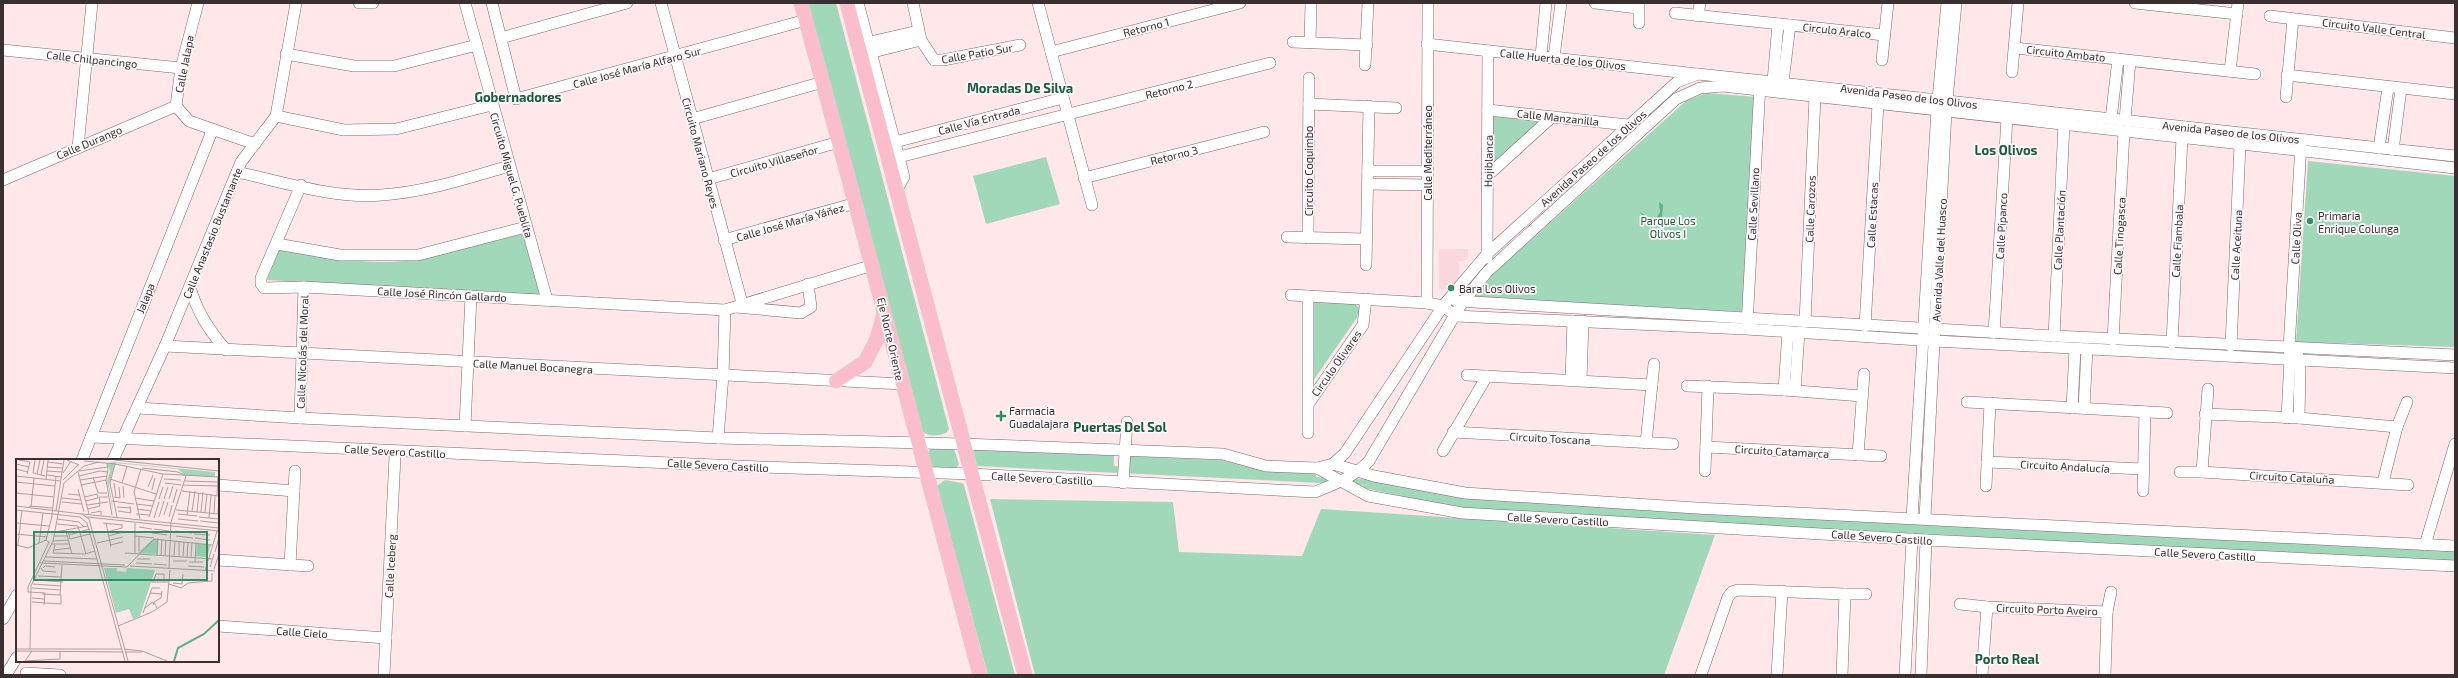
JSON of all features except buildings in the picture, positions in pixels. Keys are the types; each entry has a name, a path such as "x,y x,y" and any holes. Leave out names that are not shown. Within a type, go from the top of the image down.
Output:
{"main road":[{"name":"Eje Norte Oriente","path":"802,3 885,309 902,384 920,444 980,675"},
{"path":"847,3 1025,675"},
{"path":"836,381 865,362 877,339 885,309"}],"street":[{"path":"78,147 92,3"},
{"name":"Calle Jalapa","path":"198,3 181,68 176,106 189,121 212,131 236,136 254,144"},
{"name":"Calle Anastasio Bustamante","path":"113,459 121,438 138,408 165,346 241,162 276,116 296,3"},
{"path":"360,3 373,3"},
{"name":"Circuito Miguel G. Pueblita","path":"465,3 547,300"},
{"name":"Calle José María Alfaro Sur","path":"492,3 516,99 675,57 806,20"},
{"path":"501,38 627,3"},
{"name":"Circuito Mariano Reyes","path":"661,3 724,240 733,307 723,375 718,438"},
{"path":"858,3 871,47 904,177 896,190"},
{"path":"871,47 920,35 914,3"},
{"path":"1038,3 1092,205"},
{"name":"Retorno 1","path":"1051,52 1240,3"},
{"path":"1310,42 1311,3"},
{"path":"1365,65 1368,3"},
{"name":"Calle Mediterráneo","path":"1427,301 1426,171 1428,3"},
{"path":"1541,56 1546,3"},
{"path":"1554,57 1561,3"},
{"path":"1595,3 1638,6 1639,23"},
{"path":"1698,16 1700,3"},
{"name":"Circulo Aralco","path":"1882,60 1888,3"},
{"name":"Avenida Valle del Huasco","path":"1925,518 1936,336 1942,106 1947,3"},
{"name":"Avenida Valle del Huasco","path":"1912,518 1924,335 1942,106 1956,3"},
{"name":"Circuito Ambato","path":"2012,72 2018,3"},
{"path":"2135,3 2237,14"},
{"path":"2230,71 2238,3"},
{"name":"Circulo Aralco","path":"1675,13 1884,35"},
{"name":"Circuito Valle Central","path":"2270,16 2455,38"},
{"path":"2286,97 2293,19"},
{"path":"1778,24 1778,81"},
{"name":"Circulo Aralco","path":"1778,81 1790,25"},
{"name":"Calle Patio Sur","path":"920,35 930,57 934,60 943,60 1020,45"},
{"path":"1293,42 1367,45"},
{"name":"Calle Huerta de los Olivos","path":"1428,44 1698,74"},
{"path":"286,54 354,66 394,66 477,45"},
{"name":"Circuito Ambato","path":"2015,48 2255,74"},
{"name":"Calle Chilpancingo","path":"3,50 181,68"},
{"name":"Hojiblanca","path":"1487,272 1488,51"},
{"name":"Circuito Ambato","path":"2111,119 2118,59"},
{"path":"2125,120 2130,61"},
{"name":"Retorno 2","path":"1068,114 1270,63"},
{"name":"Avenida Paseo de los Olivos","path":"1333,464 1345,453 1446,302 1486,254 1677,82 1698,74 1815,97 1878,104 1942,106 2125,120 2455,156"},
{"path":"2288,75 2388,88 2455,94"},
{"name":"Circuito Coquimbo","path":"1308,238 1309,78"},
{"name":"Avenida Paseo de los Olivos","path":"1315,492 1340,482 1360,471 1370,461 1456,316 1462,303 1487,272 1676,99 1700,88 1760,85 1778,81 1942,106 2007,118 2300,152 2455,168"},
{"path":"692,119 823,82"},
{"name":"Calle Sevillano","path":"1747,324 1760,85"},
{"path":"2379,148 2388,88"},
{"path":"2393,150 2401,89"},
{"name":"Calle Carozos","path":"1805,322 1815,97"},
{"name":"Calle Vía Entrada","path":"895,142 1063,98"},
{"path":"1309,104 1396,108"},
{"name":"Calle Estacas","path":"1865,326 1878,104"},
{"path":"276,116 344,130 396,129 492,105"},
{"name":"Calle Durango","path":"3,180 176,106"},
{"path":"1366,265 1365,239 1370,106"},
{"name":"Calle Manzanilla","path":"1488,110 1628,125"},
{"name":"Calle Vía Entrada","path":"899,157 1068,114"},
{"path":"1487,176 1552,117"},
{"name":"Calle Pipanco","path":"1994,333 2007,118"},
{"path":"963,124 968,139"},
{"name":"Calle Plantación","path":"2054,336 2064,124"},
{"name":"Jalapa","path":"82,459 94,436 212,131"},
{"name":"Retorno 3","path":"1084,178 1264,132"},
{"name":"Calle Tinogasca","path":"2113,340 2124,132"},
{"name":"Calle Fiambala","path":"2172,343 2182,138"},
{"name":"Calle Oliva","path":"2293,350 2301,140"},
{"name":"Circuito Villaseñor","path":"708,179 839,142"},
{"name":"Calle Aceituna","path":"2231,346 2240,145"},
{"path":"237,172 330,192 381,196 435,188 509,166"},
{"path":"1368,171 1426,171"},
{"path":"1368,184 1426,185"},
{"name":"Calle José Rincón Gallardo","path":"301,185 277,244 261,278 261,284 264,288 304,287 547,300 733,307 801,313 811,307 808,284"},
{"name":"Calle José María Yáñez","path":"724,240 856,203"},
{"path":"277,244 340,255 418,255 526,227"},
{"path":"1287,237 1365,239"},
{"name":"Calle José Rincón Gallardo","path":"733,307 873,266"},
{"path":"190,287 196,306 208,328 226,350"},
{"name":"Calle Nicolás del Moral","path":"300,418 304,287"},
{"path":"465,426 466,362 471,296"},
{"path":"1291,296 1407,302 1427,301 1462,303 1747,324 1793,332 1924,335 2075,349 2293,350 2455,368"},
{"name":"Circulo Olivares","path":"1308,296 1308,433"},
{"name":"Circulo Olivares","path":"1309,404 1363,325 1366,299"},
{"path":"1446,302 1456,316 1578,321 1747,324 1805,322 1865,326 1924,335"},
{"path":"1576,380 1578,321"},
{"path":"1790,390 1793,332"},
{"path":"1936,336 1994,333 2293,350 2455,356"},
{"name":"Calle Manuel Bocanegra","path":"165,346 902,384"},
{"path":"2072,408 2075,349"},
{"path":"2084,408 2087,349"},
{"path":"2287,418 2293,350"},
{"path":"2293,350 2299,418"},
{"path":"1646,442 1654,364"},
{"path":"1858,455 1864,374"},
{"path":"1467,375 1652,385"},
{"path":"1443,451 1486,376"},
{"path":"1687,386 1790,390 1862,396"},
{"path":"1705,471 1708,386"},
{"path":"2202,472 2208,389"},
{"path":"1967,402 2167,413"},
{"path":"2383,482 2397,427 2407,402"},
{"path":"1986,486 1990,404"},
{"name":"Calle Severo Castillo","path":"138,408 300,418 718,438 963,444 1223,454 1266,466 1318,468 1333,464 1374,476 1466,493 1696,508 1925,518 2455,546"},
{"path":"2143,491 2146,412"},
{"path":"2205,414 2299,418 2397,427"},
{"path":"1123,483 1126,422"},
{"name":"Circuito Toscana","path":"1453,432 1673,444"},
{"path":"94,436 121,438"},
{"name":"Calle Severo Castillo","path":"121,438 927,474 972,474 1315,492"},
{"path":"2425,545 2455,444"},
{"name":"Circuito Catamarca","path":"1706,448 1881,456"},
{"name":"Calle Iceberg","path":"384,675 395,457"},
{"name":"Circuito Andalucía","path":"1987,462 2143,469"},
{"name":"Calle Severo Castillo","path":"1318,468 1340,482 1368,496 1462,513 1926,540 2455,566"},
{"path":"290,565 295,471"},
{"name":"Circuito Cataluña","path":"2180,472 2383,482 2408,485"},
{"path":"219,485 294,491"},
{"path":"1905,675 1912,539"},
{"path":"1921,675 1926,540"},
{"path":"219,560 308,566"},
{"path":"1777,675 1782,591"},
{"path":"1701,675 1728,597 1732,592 1782,591 1866,594"},
{"name":"Circuito Porto Aveiro","path":"2105,675 2107,612 2111,592"},
{"path":"1842,675 1845,594"},
{"path":"3,618 16,597"},
{"name":"Circuito Porto Aveiro","path":"1960,604 1987,607 2107,612"},
{"name":"Circuito Porto Aveiro","path":"1982,675 1987,607"},
{"name":"Calle Cielo","path":"219,626 386,638"},
{"path":"6,675 16,659"},
{"path":"26,673 60,675"}],"shaded area":[{"path":"1659,202 1663,205 1662,217 1653,222 1646,221 1640,212 1649,218 1657,217 1660,212"},
{"path":"1439,249 1468,249 1468,256 1464,261 1459,262 1459,281 1453,290 1439,289"}],"green space":[{"path":"807,3 836,3 949,429 943,434 931,435 922,431"},
{"name":"Parque Los Olivos I","path":"1707,93 1757,97 1745,312 1473,298 1493,274 1687,100"},
{"path":"1492,114 1545,119 1491,167"},
{"path":"1046,157 1060,204 986,224 973,176"},
{"path":"2308,161 2455,176 2455,347 2296,342"},
{"path":"522,232 541,297 267,280 279,250 367,262 402,261 432,256"},
{"path":"1313,302 1356,304 1360,309 1358,316 1313,381"},
{"path":"934,446 953,446 959,464 956,468 931,467 928,455 929,450"},
{"path":"973,448 1114,455 1114,466 1129,467 1129,456 1221,460 1261,469 1316,472 1316,477 1363,479 1471,497 2455,547 2455,562 1467,510 1364,488 1363,485 977,466"},
{"path":"945,480 962,483 964,485 1015,675 988,675 937,486"},
{"path":"990,499 1173,502 1179,552 1302,556 1321,509 1715,535 1664,675 1035,675"}],"place":[{"name":"Primaria Enrique Colunga","path":"2310,221"},
{"name":"Bara Los Olivos","path":"1451,288"},
{"name":"Farmacia Guadalajara","path":"1001,416"}],"district":[{"name":"Moradas De Silva","path":"1020,88"},
{"name":"Gobernadores","path":"518,97"},
{"name":"Los Olivos","path":"2006,150"},
{"name":"Puertas Del Sol","path":"1120,427"},
{"name":"Porto Real","path":"2007,659"}]}
